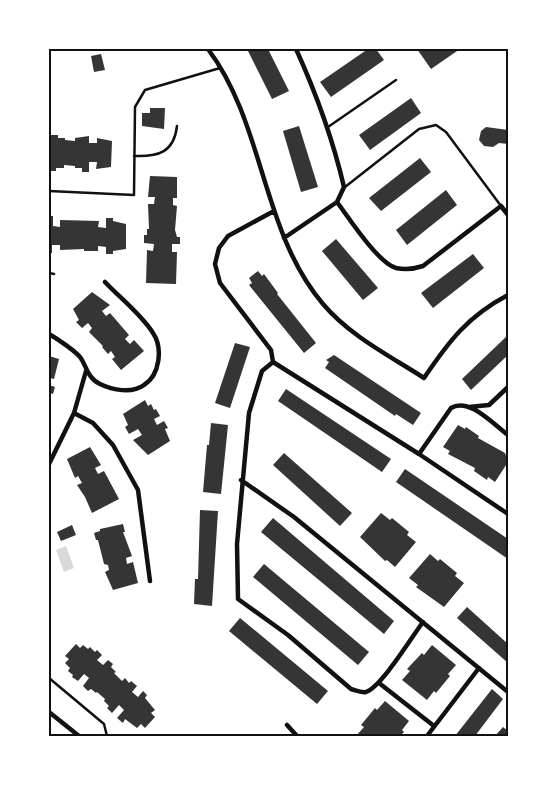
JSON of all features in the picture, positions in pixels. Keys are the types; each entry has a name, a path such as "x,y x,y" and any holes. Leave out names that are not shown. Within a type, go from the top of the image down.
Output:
{"street":[{"path":"208,49 243,113 274,211 294,262 308,285 334,316 358,335 424,378 448,342 462,327 486,307 508,295"},
{"path":"284,238 337,202 344,187 327,128 296,49"},
{"path":"337,202 382,259 395,268 412,269 423,266 501,206 508,215"},
{"path":"274,211 228,236 219,248 215,264 220,283 271,350 273,362 419,454 508,514"},
{"path":"49,334 82,359 86,371 98,383 114,389 130,390 144,386 152,377 158,360 158,344 153,332 105,282"},
{"path":"273,362 262,371 249,412 241,480 237,544 238,599 288,635 351,689 366,692 379,682 423,622"},
{"path":"49,464 74,413 86,371"},
{"path":"469,407 489,405 508,387"},
{"path":"419,454 450,408 460,404 469,407 508,435"},
{"path":"74,413 93,424 113,445 138,490 150,580"},
{"path":"241,480 294,517 508,692"},
{"path":"428,736 479,668"},
{"path":"379,682 434,726"},
{"path":"49,712 78,736"},
{"path":"287,725 297,736"}],"lane":[{"path":"49,192 134,195 135,107 145,90 220,68"},
{"path":"327,128 396,80"},
{"path":"134,156 146,157 165,151 172,145 177,126"},
{"path":"344,187 418,129 436,126 446,132 501,206"},
{"path":"49,273 54,274"},
{"path":"49,678 104,724 107,736"}],"shaded area":[{"path":"66,546 74,568 64,572 56,550"}],"building":[{"path":"247,49 268,49 289,91 272,99"},
{"path":"368,49 376,49 384,60 331,97 320,82"},
{"path":"417,49 460,49 431,69"},
{"path":"101,54 105,70 94,72 91,56"},
{"path":"411,98 421,113 370,150 359,135"},
{"path":"150,108 165,108 164,129 142,126 142,113 150,113"},
{"path":"299,126 318,187 301,192 283,131"},
{"path":"486,127 508,130 508,144 499,143 493,147 484,146 479,140 481,131"},
{"path":"50,135 58,135 58,138 75,141 75,138 89,136 89,143 97,143 97,138 112,141 111,167 96,169 97,162 89,162 89,172 82,172 82,168 75,168 75,166 64,165 64,168 56,168 56,171 50,171"},
{"path":"420,158 431,172 381,211 369,198"},
{"path":"150,176 177,177 177,198 173,198 173,205 177,206 175,230 177,237 180,237 180,244 172,244 172,252 177,252 176,284 146,283 147,250 153,251 154,244 144,243 144,235 147,235 147,229 149,229 148,204 154,204 155,197 148,197"},
{"path":"446,190 457,205 407,245 396,230"},
{"path":"49,216 53,216 53,226 60,227 60,220 99,221 98,227 106,228 106,218 113,218 113,221 126,224 126,249 113,251 113,254 106,254 106,247 98,246 98,251 84,251 84,249 60,250 60,245 52,245 52,253 49,253"},
{"path":"336,239 378,288 363,300 322,251"},
{"path":"473,254 484,268 433,308 421,293"},
{"path":"258,271 262,276 264,274 277,294 316,343 304,353 249,285 252,283 249,278"},
{"path":"92,292 110,305 102,311 106,316 110,313 129,335 125,339 130,344 134,340 144,351 121,370 112,359 115,357 111,351 108,354 89,332 92,328 88,323 82,328 76,322 79,320 73,309"},
{"path":"508,335 508,355 471,390 462,379"},
{"path":"235,343 250,347 230,408 215,403"},
{"path":"334,355 421,413 413,425 396,414 395,416 325,368 329,362 326,360"},
{"path":"49,356 59,359 54,379 50,378 49,382"},
{"path":"49,385 55,387 53,394 50,393 49,397"},
{"path":"286,389 391,459 382,472 278,401"},
{"path":"145,400 148,406 151,404 160,416 154,419 157,425 164,421 168,428 165,429 170,441 148,455 133,440 142,435 138,429 129,434 125,427 128,425 123,414"},
{"path":"211,423 228,425 221,494 203,492"},
{"path":"458,425 465,429 466,427 479,436 478,438 505,453 508,462 495,482 488,477 487,480 474,471 475,468 448,454 450,451 443,447"},
{"path":"90,447 101,465 95,468 98,474 104,471 119,499 92,513 77,485 82,483 78,476 75,478 67,459"},
{"path":"284,453 352,513 340,526 273,465"},
{"path":"405,469 508,539 508,559 396,482"},
{"path":"200,510 218,511 212,606 194,604 195,579 198,579"},
{"path":"381,513 390,520 392,518 409,532 407,535 416,542 395,567 387,560 385,561 360,537"},
{"path":"273,518 394,621 384,634 261,532"},
{"path":"123,524 125,532 123,532 132,556 126,558 127,564 133,562 138,583 113,590 105,572 109,570 108,565 104,564 98,540 96,540 94,533 100,531 100,529"},
{"path":"72,525 76,535 61,541 57,532"},
{"path":"430,554 438,561 440,559 457,573 455,576 464,583 444,607 416,587 418,585 409,578"},
{"path":"264,564 369,652 358,665 253,577"},
{"path":"467,607 508,644 508,663 457,618"},
{"path":"240,618 328,691 317,704 229,631"},
{"path":"76,644 80,648 83,645 88,649 90,647 95,652 97,650 102,655 97,660 103,665 108,660 113,664 111,667 116,672 114,673 122,681 125,678 129,683 131,681 137,686 132,692 138,697 143,691 147,695 145,698 155,710 151,713 155,717 145,728 141,724 137,728 125,719 123,723 117,718 124,710 119,705 112,713 107,708 109,706 104,701 105,699 97,692 91,689 88,691 83,686 89,678 84,674 78,681 72,677 73,675 68,671 70,668 65,663 69,659 65,656"},
{"path":"432,645 456,665 448,674 450,676 436,693 434,691 427,700 402,680 410,671 407,669 422,653 424,655"},
{"path":"492,689 503,699 475,736 455,736"},
{"path":"385,701 409,721 402,730 404,732 400,736 356,736 364,727 361,725 375,708 377,710"},
{"path":"503,727 508,731 508,736 495,736"}]}
